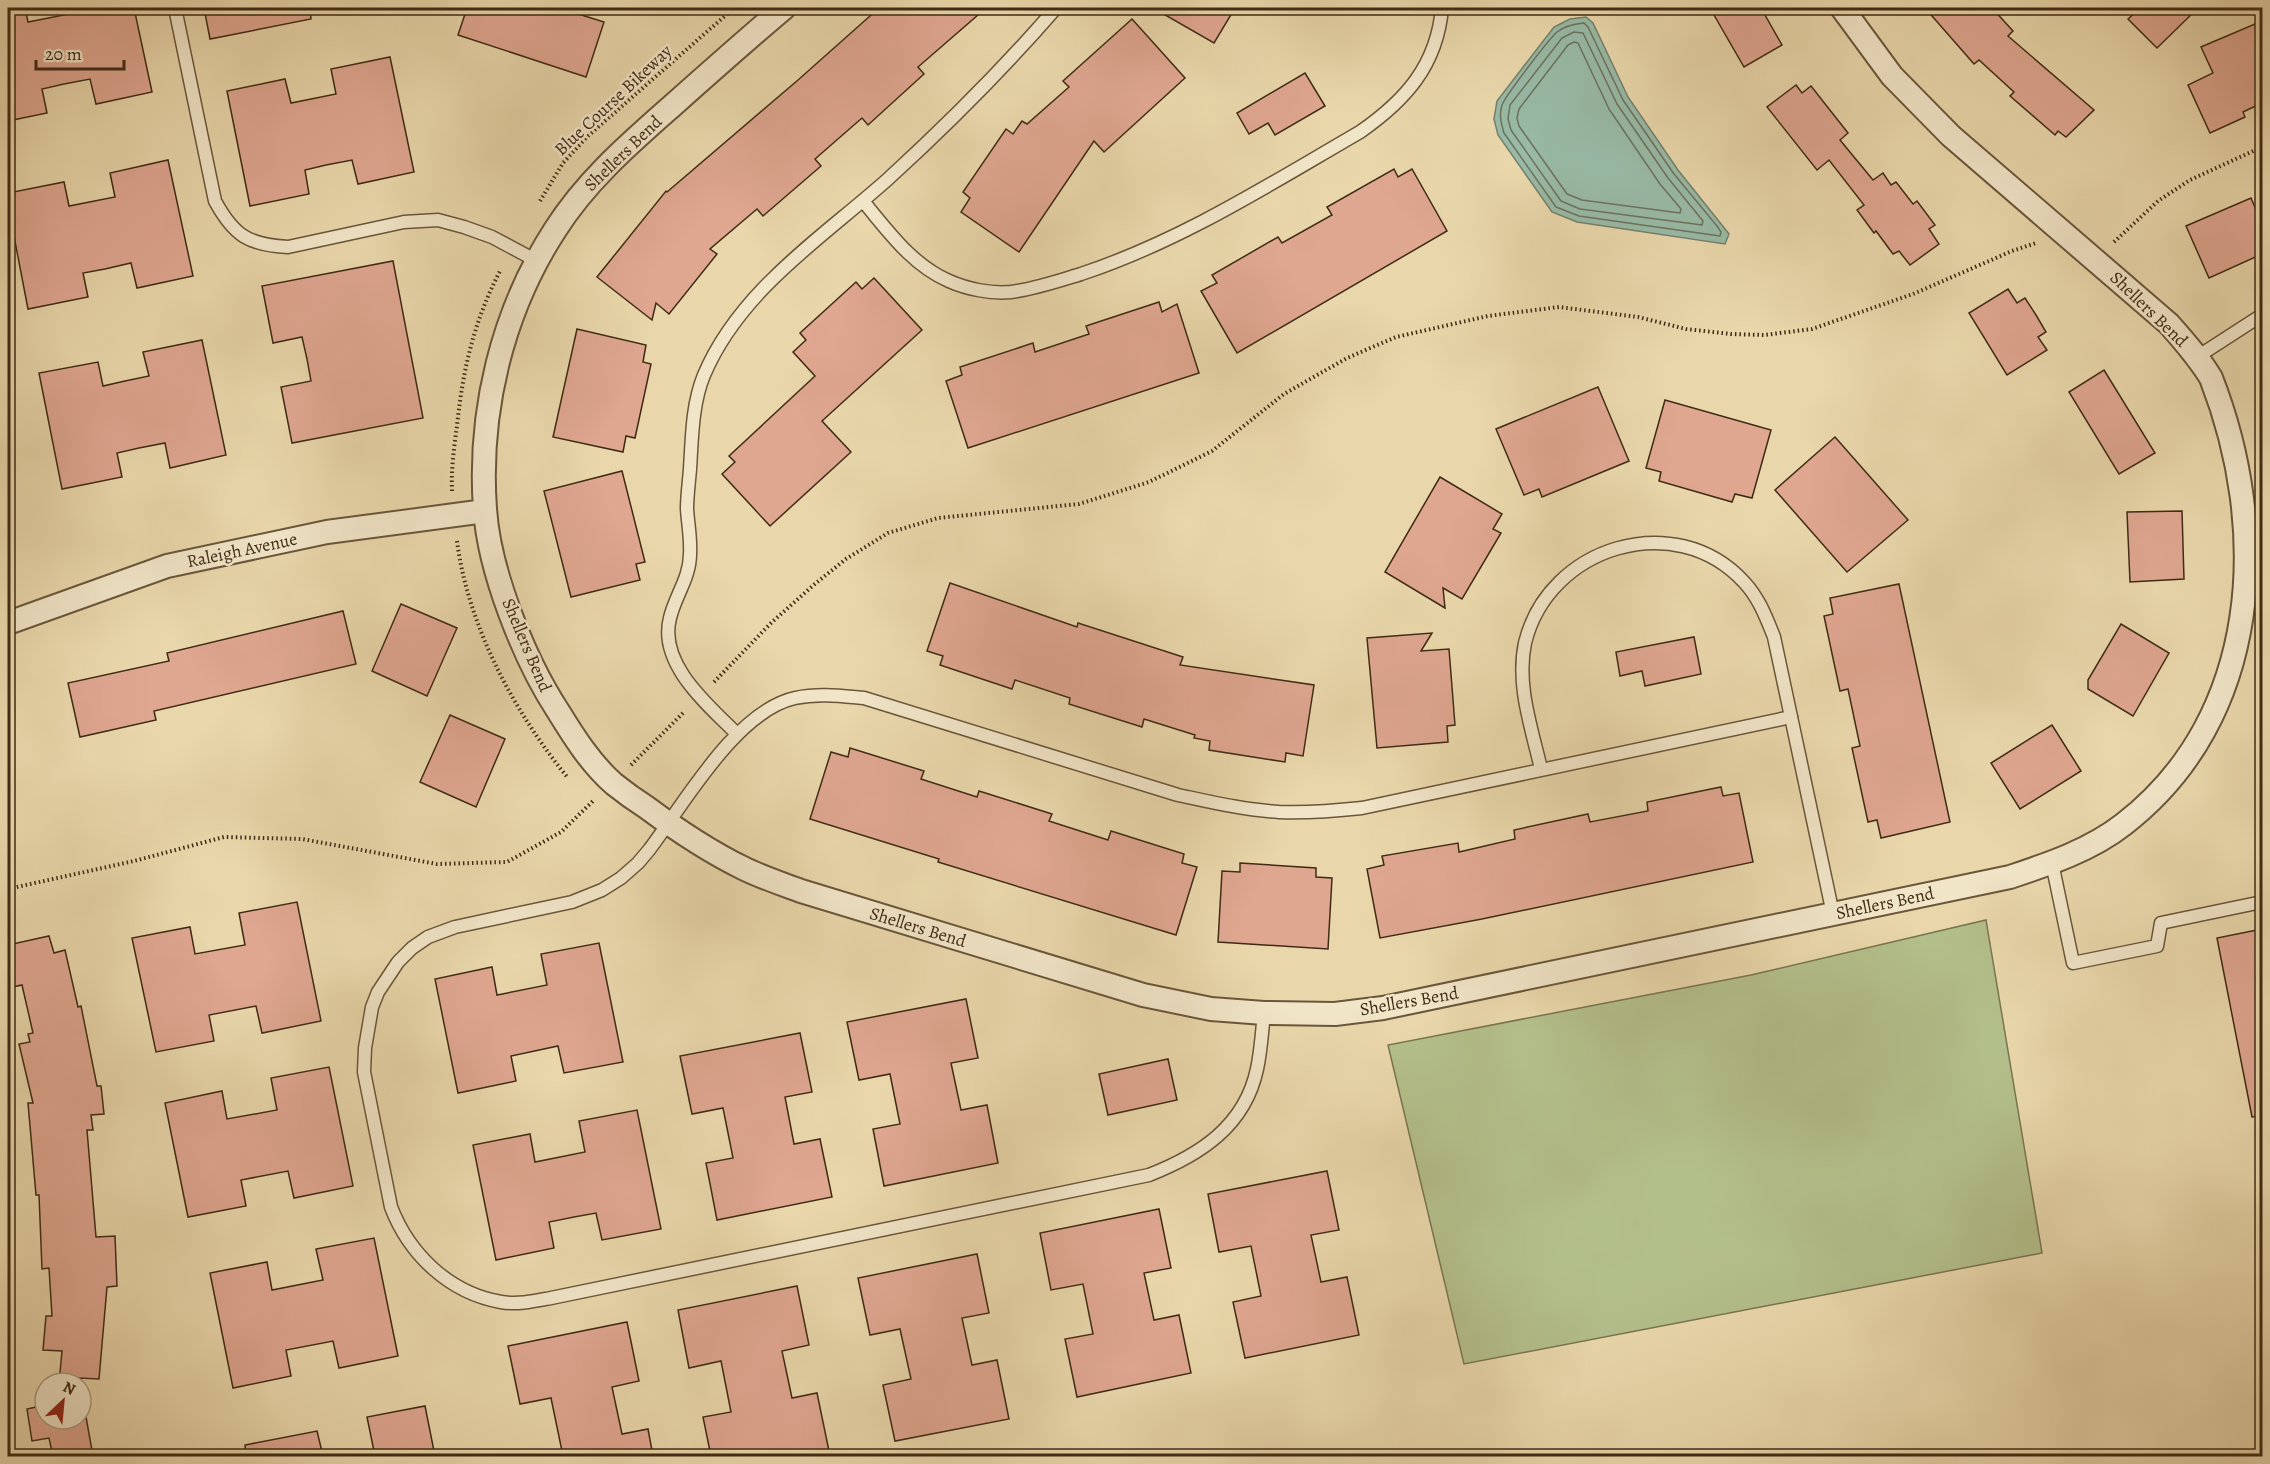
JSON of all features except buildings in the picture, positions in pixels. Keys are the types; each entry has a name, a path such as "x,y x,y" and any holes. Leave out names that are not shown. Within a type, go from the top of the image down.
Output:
{"street":[{"name":"Shellers Bend","path":"784,8 600,172 555,230 537,261 509,322 497,362 485,436 485,511 490,544 507,600 536,675 592,762 613,783 708,850 746,870 801,891 1143,995 1211,1008 1264,1013 1335,1014 1383,1008 2010,878 2090,846 2123,825 2153,800 2191,758 2216,722 2239,670 2254,618 2260,580 2259,530 2252,479 2235,427 2212,379 2169,324 1951,136 1892,76 1842,8"},
{"name":"Raleigh Avenue","path":"8,623 167,566 327,532 485,511"}],"lane":[{"path":"174,8 215,201 224,218 237,233 252,242 288,247 404,222 438,220 492,237 537,261"},
{"path":"737,734 678,669 670,652 668,638 669,620 687,577 690,555 687,508 695,406 704,376 718,346 740,315 764,288 968,104 1056,8"},
{"path":"863,201 906,252 924,267 948,281 978,290 1010,292 1051,284 1142,252 1187,231 1360,132 1385,115 1403,98 1420,76 1432,52 1441,24 1442,8"},
{"path":"2197,357 2262,315"},
{"path":"1541,769 1526,703 1522,670 1525,645 1531,624 1555,587 1571,571 1593,557 1614,548 1638,543 1668,543 1698,551 1722,563 1744,582 1762,606 1774,638 1833,914"},
{"path":"1264,1013 1257,1070 1239,1112 1225,1129 1203,1149 1177,1164 1149,1175 521,1303 502,1302 479,1296 443,1277 426,1264 399,1228 391,1207 364,1072 365,1048 372,1007 378,992 398,962 412,948 428,937 455,927 572,902 602,890 638,863 737,734 763,713 793,698 825,694 864,698 1178,795 1277,812 1321,812 1362,808 1791,717"},
{"path":"2052,863 2073,963 2157,946 2161,923 2262,902"}],"path":[{"name":"Blue Course Bikeway","path":"537,208 563,163 588,136 734,8"},
{"path":"2097,260 2158,201 2190,180 2262,147"},
{"path":"8,889 134,861 224,837 302,839 437,864 507,862 561,832 701,696 772,622 846,559 888,533 938,518 1079,504 1149,482 1212,451 1284,394 1347,358 1396,337 1488,316 1559,307 1638,317 1686,329 1731,334 1764,334 1812,329 1913,294 2012,251 2063,233"}],"green space":[{"path":"1986,920 2042,1253 1464,1364 1388,1045 1751,975"}],"water":[{"path":"1586,17 1593,23 1628,97 1678,170 1729,234 1725,244 1577,222 1552,212 1498,135 1494,119 1497,101 1554,27 1570,19"}]}
